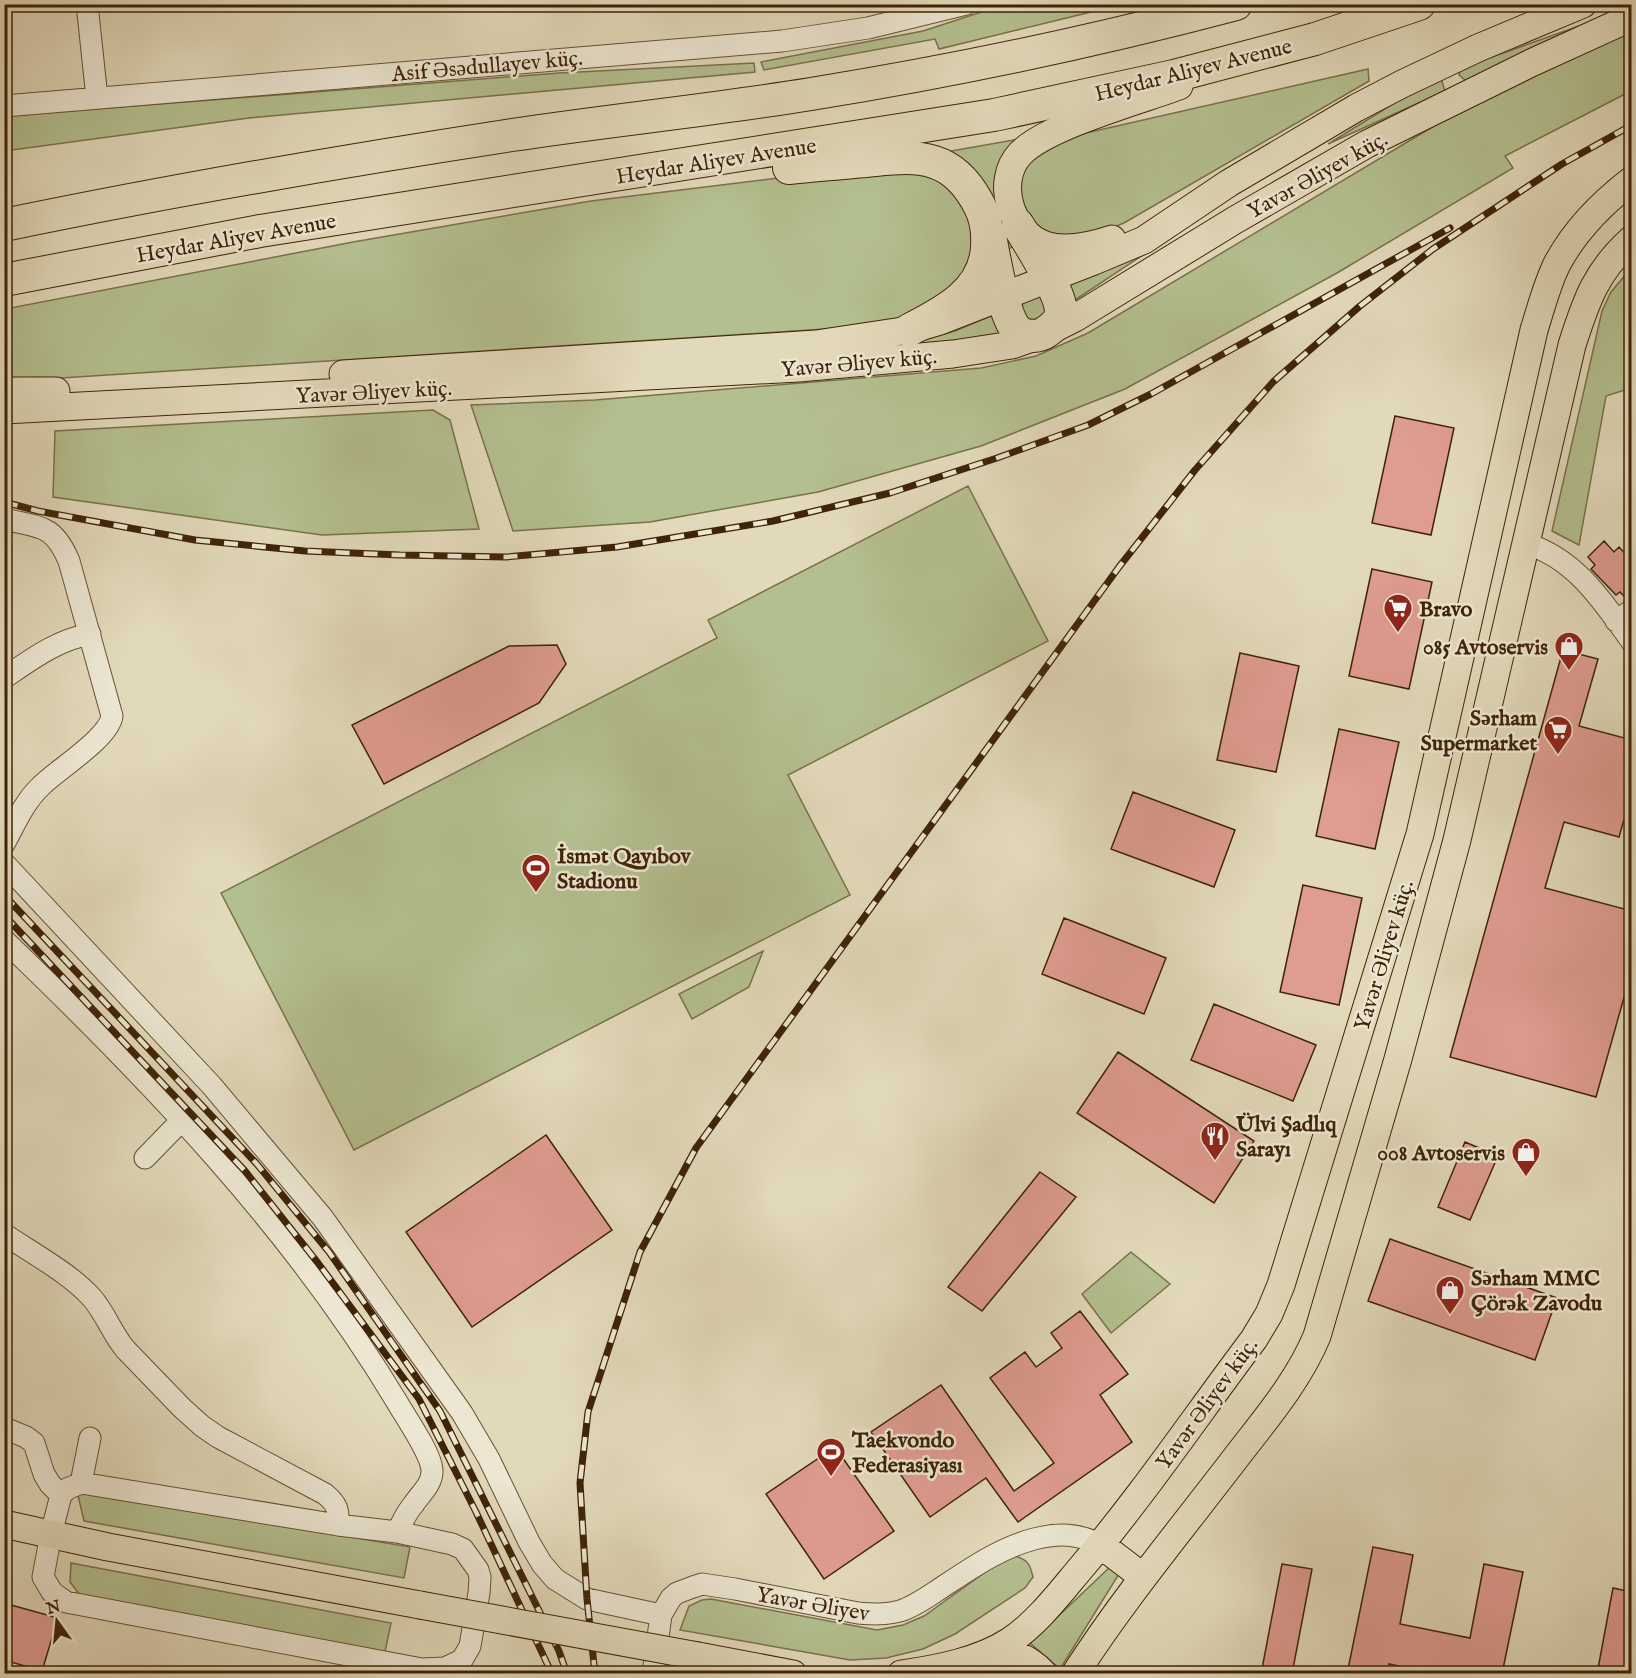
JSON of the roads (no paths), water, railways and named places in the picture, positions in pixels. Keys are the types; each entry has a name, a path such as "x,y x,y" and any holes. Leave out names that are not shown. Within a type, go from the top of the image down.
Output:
{"highway":[{"path":"4,225 417,150 810,94 970,66 1091,41 1236,4"},
{"name":"Heydar Aliyev Avenue","path":"4,280 260,231 994,115 1173,76 1315,39 1419,4"},
{"path":"495,194 899,158 933,161 960,177 983,212 1003,228 1048,278 1058,300 1060,315 1058,321 1043,334 1032,336 1018,332 1011,320 1004,296 1003,228"},
{"path":"909,330 955,303 974,284 1003,228"}],"main road":[{"name":"Yavər Əliyev küç.","path":"4,391 52,391 276,379 816,344 909,330 971,311 1144,240 1229,183 1356,108 1509,34 1583,4"},
{"name":"Yavər Əliyev küç.","path":"4,410 859,363 985,350 1012,345 1043,334 1075,318 1235,220 1367,144 1531,63 1632,17"},
{"path":"1509,34 1454,67 1451,77 1456,86 1464,88 1473,86 1531,63"},
{"path":"1229,183 1126,233 1098,244 1058,248 1044,245 1032,238 1003,228 1008,182 1012,168 1019,155 1030,145 1094,116 1315,39"},
{"name":"Yavər Əliyev küç.","path":"983,1654 1021,1633 1058,1595 1101,1545 1254,1339 1275,1300 1420,834 1544,297 1556,265 1571,241 1604,203 1632,180"},
{"name":"Yavər Əliyev küç.","path":"1075,1674 1143,1577 1285,1394 1309,1356 1317,1336 1398,1059 1457,840 1572,345 1593,286 1604,268 1632,239"},
{"path":"4,1524 108,1547 793,1674"},
{"path":"1101,1545 1143,1577"},
{"path":"901,1674 944,1666 996,1652 1023,1657 1044,1674"},
{"path":"956,1674 967,1663 983,1654"}],"street":[{"path":"87,4 97,98"},
{"name":"Asif Əsədullayev küç.","path":"4,106 782,41 868,28 966,4"},
{"path":"4,519 51,532 61,542 69,561 112,716 111,724 97,740 40,786 24,805 4,844"},
{"path":"1527,544 1541,548 1571,567 1587,584 1624,615 1632,642"},
{"path":"4,678 43,651 70,638 90,634"},
{"path":"4,863 212,1086 323,1218 462,1413 489,1459 529,1542 555,1580 587,1599 661,1615 653,1674"},
{"path":"4,940 93,1025 237,1182 271,1223 371,1359 421,1443 433,1471 431,1480 409,1510 397,1532"},
{"path":"146,1158 181,1121"},
{"path":"4,1234 80,1286 104,1312 118,1341 202,1426 218,1437 325,1494 335,1502 339,1511 338,1525"},
{"path":"4,1428 34,1443 44,1474 61,1495"},
{"path":"81,1483 90,1438"},
{"path":"81,1483 338,1525 397,1532 452,1544 463,1549 478,1570 480,1593 470,1646 462,1660 445,1668 422,1669 66,1602 52,1592 43,1577 61,1495 67,1489 81,1483"},
{"path":"4,1534 51,1534"},
{"name":"Yavər Əliyev","path":"661,1615 671,1598 677,1593 702,1584 735,1588 858,1613 878,1615 898,1612 916,1604 1013,1544 1068,1534 1087,1538 1101,1545"}],"railway":[{"path":"595,1674 587,1599 580,1483 588,1412 640,1252 696,1148 1119,567 1195,470 1273,382 1360,306 1433,249 1562,164 1632,125"},
{"path":"4,502 38,511 195,540 305,551 400,555 506,557 617,547 773,521 890,493 1088,425 1151,394 1450,228"},
{"path":"4,895 256,1163 329,1252 440,1411 559,1651 567,1674"},
{"path":"4,915 245,1171 318,1263 419,1399 476,1512 552,1674"}],"place":[{"name":"Bravo","path":"1398,634"},
{"name":"085 Avtoservis","path":"1569,672"},
{"name":"Sərham Supermarket","path":"1558,756"},
{"name":"İsmət Qayıbov Stadionu","path":"536,894"},
{"name":"Ülvi Şadlıq Sarayı","path":"1215,1162"},
{"name":"008 Avtoservis","path":"1526,1178"},
{"name":"Sərham MMC Çörək Zavodu","path":"1450,1316"},
{"name":"Taekvondo Federasiyası","path":"831,1478"}]}
